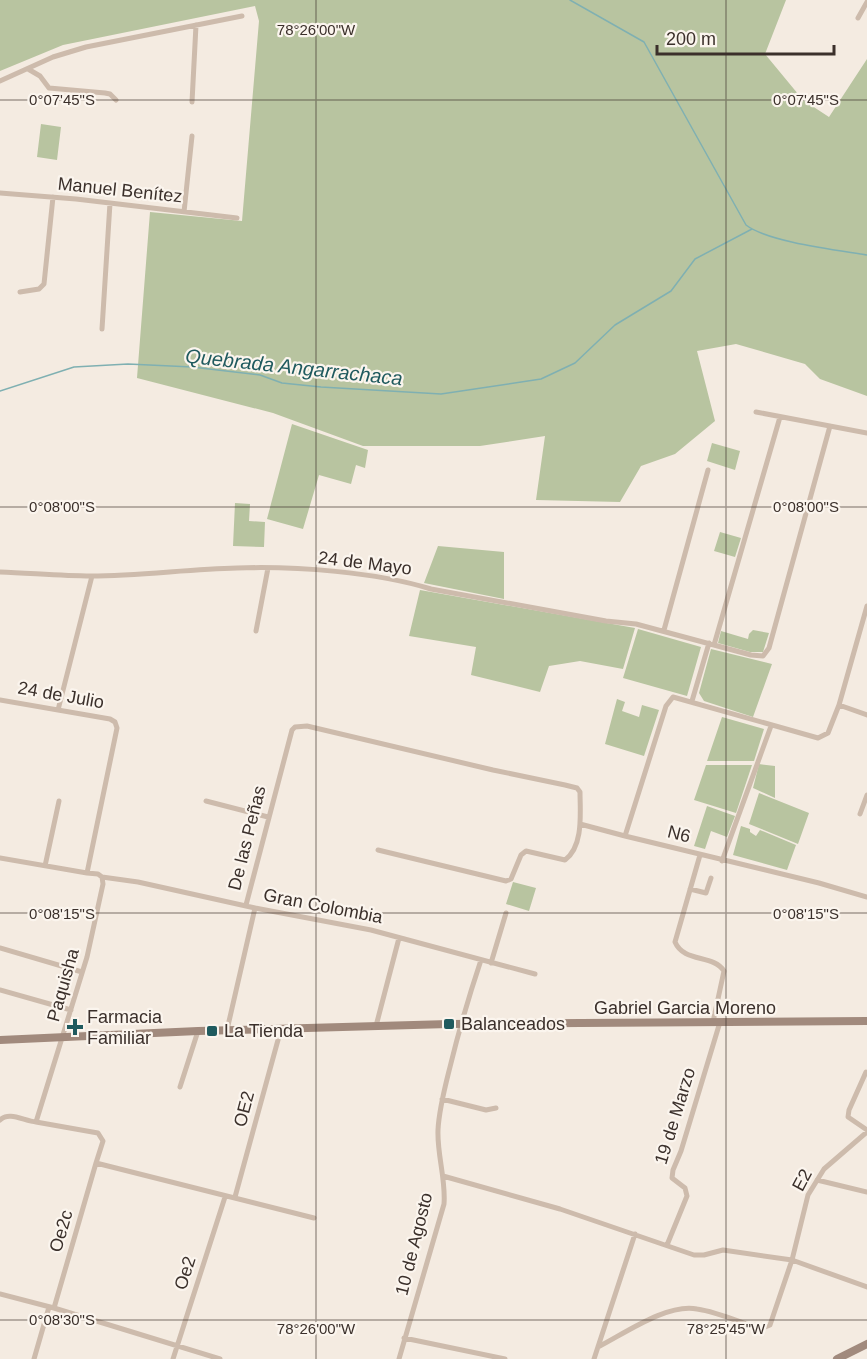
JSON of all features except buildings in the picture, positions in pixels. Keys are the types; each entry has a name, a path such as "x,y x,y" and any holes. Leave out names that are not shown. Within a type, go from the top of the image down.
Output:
{"street":[{"path":"858,18 867,2"},
{"path":"0,81 53,57 86,47 242,16"},
{"path":"192,102 196,25"},
{"path":"28,69 40,76 49,88 105,93 110,94 116,100"},
{"path":"184,212 192,136"},
{"name":"Manuel Benítez","path":"0,193 237,218"},
{"path":"21,292 39,289 44,284 53,197"},
{"path":"102,330 110,203"},
{"path":"756,412 867,433"},
{"path":"692,701 714,645 780,417"},
{"name":"24 de Mayo","path":"0,572 92,576 268,568 405,580 431,589 606,621 636,624 755,656 763,656 766,653 830,426"},
{"path":"664,630 708,470"},
{"path":"256,631 268,568"},
{"path":"58,710 92,576"},
{"path":"625,836 666,706 673,697 771,726 822,738 828,733 839,705 867,606"},
{"name":"24 de Julio","path":"0,700 101,717 115,722 115,742 87,873"},
{"path":"839,705 867,715"},
{"name":"De las Peñas","path":"246,905 292,730 300,726 577,788 580,792 580,825"},
{"path":"722,861 771,726"},
{"path":"860,814 867,795"},
{"path":"45,866 59,801"},
{"path":"206,801 268,817"},
{"path":"378,850 506,881 514,876 521,855 526,851 555,859 565,860 570,857 576,844 580,825"},
{"name":"N6","path":"580,825 867,897"},
{"name":"19 de Marzo","path":"667,1245 687,1196 685,1188 672,1178 673,1170 681,1151 716,1022 724,971 720,965 687,955 675,942 700,855"},
{"path":"0,858 98,874 102,877"},
{"name":"Gran Colombia","path":"102,877 138,882 399,938 535,974"},
{"name":"Paquisha","path":"36,1122 82,972 98,912 102,877"},
{"path":"690,889 706,893 711,879"},
{"name":"De las Peñas","path":"227,1030 255,908"},
{"path":"491,963 506,913"},
{"path":"376,1026 399,938"},
{"path":"0,948 82,972"},
{"name":"10 de Agosto","path":"399,1359 444,1204 443,1176 438,1154 438,1128 442,1099 460,1024 481,960"},
{"path":"0,990 71,1010"},
{"name":"Gabriel Garcia Moreno","path":"0,1040 198,1031 460,1024 867,1021"},
{"name":"OE2","path":"235,1197 281,1029"},
{"path":"180,1087 198,1031"},
{"path":"866,1072 848,1117 867,1131"},
{"path":"442,1099 486,1110 496,1108"},
{"path":"0,1120 3,1116 8,1115 36,1122"},
{"name":"Oe2c","path":"34,1359 103,1141 98,1133 36,1122"},
{"name":"E2","path":"598,1347 663,1313 681,1309 696,1308 759,1329 770,1325 792,1260 808,1195 824,1169 867,1131"},
{"path":"96,1162 225,1197 235,1197 314,1218"},
{"path":"443,1176 560,1209 694,1255 723,1250 792,1260 867,1287"},
{"path":"816,1180 867,1192"},
{"name":"Oe2","path":"173,1359 225,1197"},
{"path":"587,1359 594,1358 634,1234"},
{"path":"0,1294 52,1307 220,1359"},
{"path":"404,1338 505,1359"},
{"path":"837,1359 867,1344"}],"green space":[{"path":"0,0 786,0 765,54 803,100 829,117 867,59 867,396 820,379 805,364 736,344 697,351 715,421 675,454 641,466 620,502 536,500 545,436 480,446 363,446 273,413 137,378 150,212 242,221 259,21 255,6 63,45 0,71"},
{"path":"41,124 61,127 57,160 37,157"},
{"path":"292,424 368,450 365,468 356,465 351,484 319,475 303,529 267,519"},
{"path":"712,443 740,451 735,470 707,461"},
{"path":"235,503 250,504 249,521 265,522 264,547 233,546"},
{"path":"720,532 741,538 735,557 714,551"},
{"path":"438,546 504,552 504,599 424,583"},
{"path":"420,590 635,628 623,669 580,661 549,666 540,692 471,675 476,647 409,636"},
{"path":"638,629 701,647 687,696 623,678"},
{"path":"753,630 769,633 763,652 750,652 718,643 721,631 748,639"},
{"path":"711,649 772,664 753,717 704,701 699,693"},
{"path":"617,699 625,702 622,711 639,717 642,705 659,710 644,756 605,744"},
{"path":"722,717 764,729 754,761 707,761"},
{"path":"759,764 775,766 775,798 753,788"},
{"path":"706,765 752,765 736,813 694,800"},
{"path":"759,793 809,813 798,844 749,824"},
{"path":"707,806 735,816 727,837 711,831 705,849 694,846"},
{"path":"741,826 750,829 750,832 756,836 760,830 796,845 787,870 733,855"},
{"path":"513,882 536,888 529,911 506,904"}],"waterway":[{"path":"570,0 644,42 746,225 756,231 786,241 867,255"},
{"name":"Quebrada Angarrachaca","path":"0,391 74,367 128,364 192,367 260,375 282,383 321,387 441,394 541,379 575,363 615,325 671,291 695,259 752,229"}],"place":[{"name":"Balanceados","path":"449,1024"},
{"name":"Farmacia Familiar","path":"75,1027"},
{"name":"La Tienda","path":"212,1031"}]}
